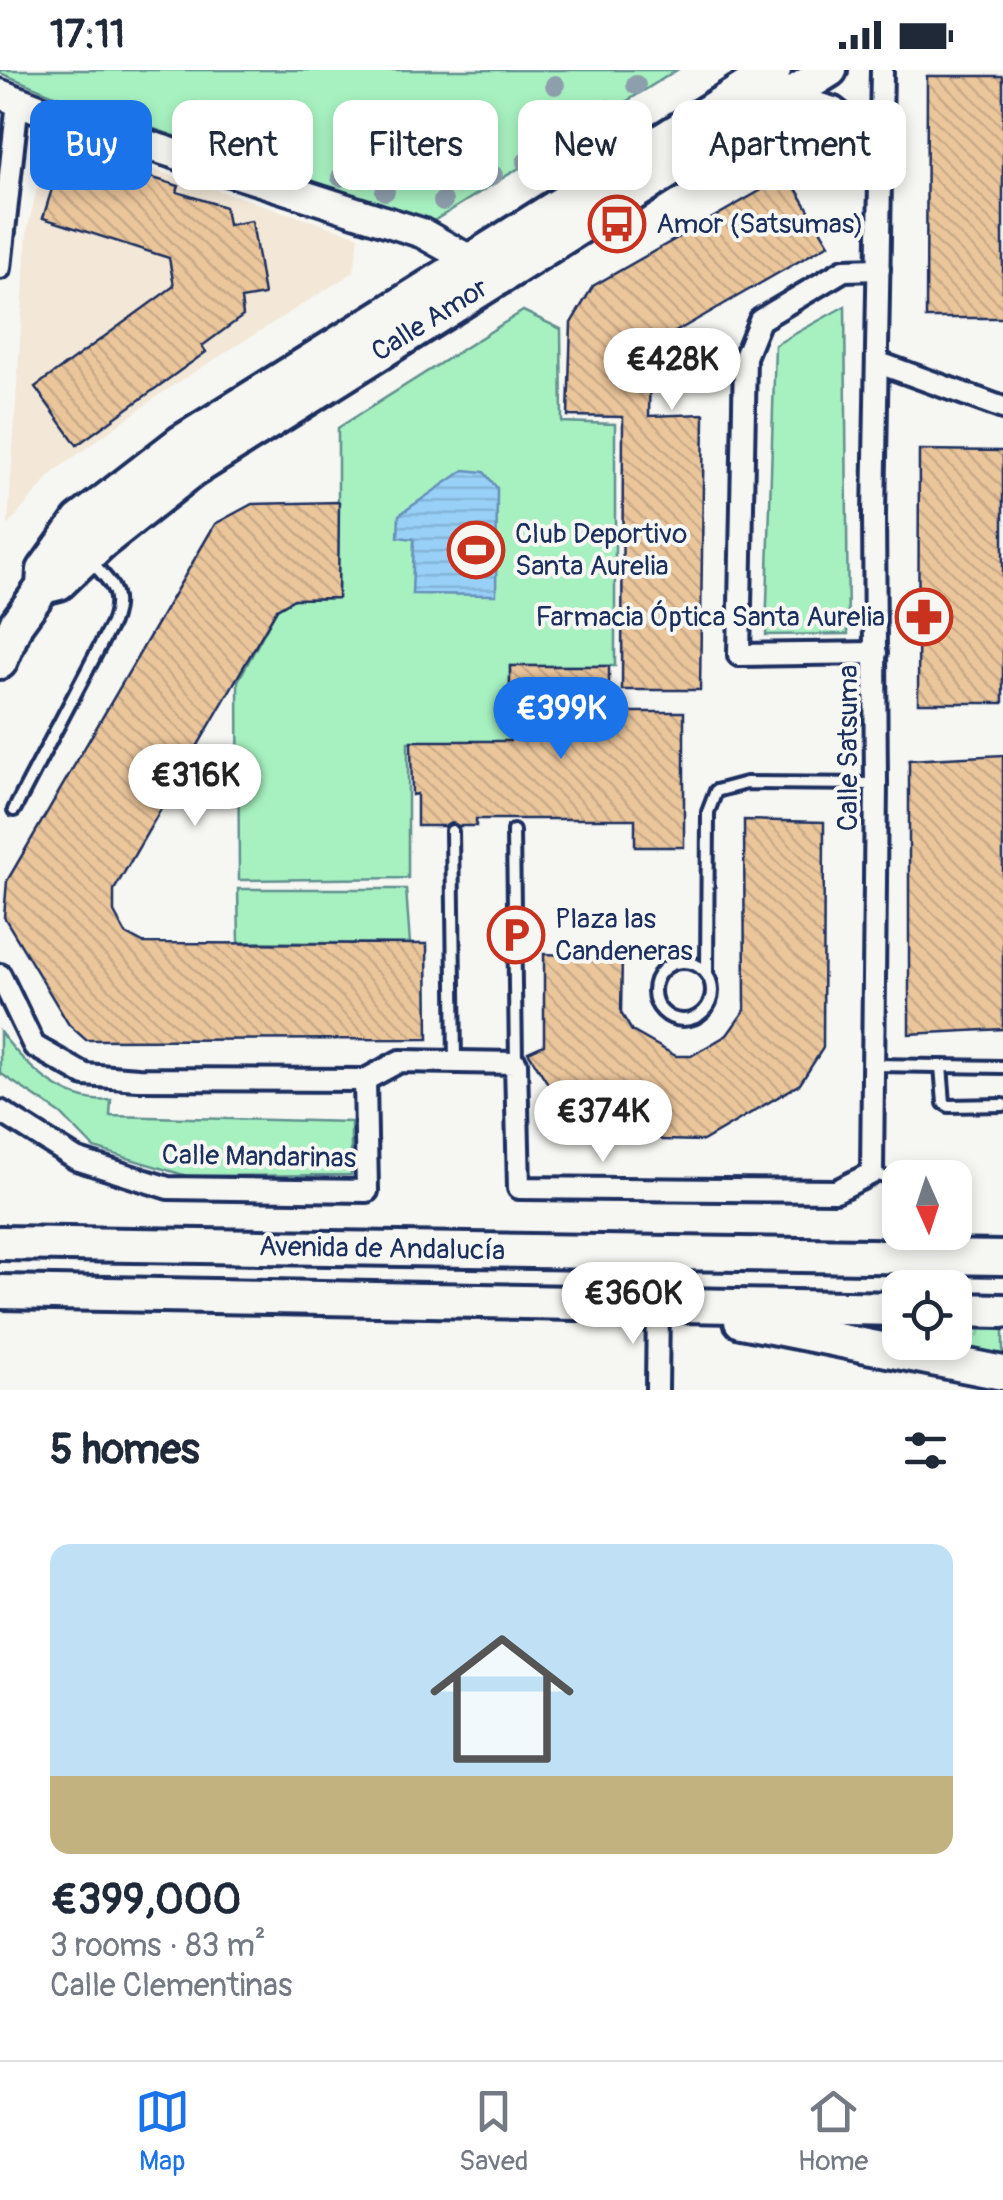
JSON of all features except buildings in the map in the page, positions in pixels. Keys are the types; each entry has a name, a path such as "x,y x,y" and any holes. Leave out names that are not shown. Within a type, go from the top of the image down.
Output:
{"main road":[{"name":"Calle Amor","path":"0,662 8,630 43,587 44,570 80,521 181,442 480,272 782,83 830,70"},
{"name":"Calle Amor","path":"43,587 59,583 192,470 480,272"},
{"name":"Avenida de Andalucía","path":"0,1243 1003,1258"},
{"path":"0,1275 0,1293"},
{"name":"Avenida de Andalucía","path":"0,1293 882,1309"},
{"path":"658,1304 1003,1373"},
{"path":"972,1310 1003,1311"}],"street":[{"name":"Calle Satsuma","path":"881,100 882,70"},
{"path":"782,83 817,100"},
{"path":"0,268 6,97 422,233 480,272"},
{"name":"Calle Satsuma","path":"872,1173 879,190"},
{"path":"876,653 739,654 745,357 760,320 844,270 879,270"},
{"path":"879,363 1003,408"},
{"path":"0,975 34,1046 85,1074 138,1079 365,1080 400,1060 516,1063 518,1188 836,1192 872,1173"},
{"name":"Calle Mandarinas","path":"0,1111 76,1159 168,1188 367,1192 365,1080"},
{"path":"657,1390 658,1304"}],"lane":[{"path":"14,810 112,624 118,605 115,589 88,557"},
{"path":"708,974 691,962 671,964 656,978 659,1008 682,1020 700,1015 711,1001 708,812 716,791 746,783 876,784"},
{"path":"452,831 454,1062"},
{"path":"513,831 516,1063"},
{"path":"874,1064 1003,1067"},
{"path":"941,1066 944,1104 1003,1104"},
{"path":"872,1173 882,1176"}],"shaded area":[{"path":"152,169 172,176 172,190 216,190 359,236 354,272 166,390 55,471 8,525 27,232 37,190 152,190"}],"green space":[{"path":"677,70 629,100 518,100 518,169 498,181 498,100 333,100 333,189 313,182 313,100 172,100 172,135 152,128 152,100 68,100 0,73"},
{"path":"337,190 484,190 432,222"},
{"path":"845,306 848,634 766,635 775,345"},
{"name":"Club Deportivo Santa Aurelia","path":"523,311 561,329 562,422 615,424 615,666 510,666 510,741 408,742 408,878 239,880 238,681 277,609 294,599 338,598 338,428"},
{"path":"238,889 406,889 410,944 239,942"},
{"path":"0,1032 48,1081 78,1096 111,1100 110,1116 351,1122 351,1175 187,1176 94,1148 61,1114 0,1073"},
{"path":"972,1324 1003,1325 1003,1362 972,1356"}],"water":[{"path":"464,470 484,472 497,488 496,595 412,594 414,539 398,537 399,515"}],"place":[{"name":"Amor (Satsumas)","path":"617,224"},
{"name":"Club Deportivo Santa Aurelia","path":"476,550"},
{"name":"Farmacia Óptica Santa Aurelia","path":"924,617"},
{"name":"Plaza las Candeneras","path":"516,935"}]}
